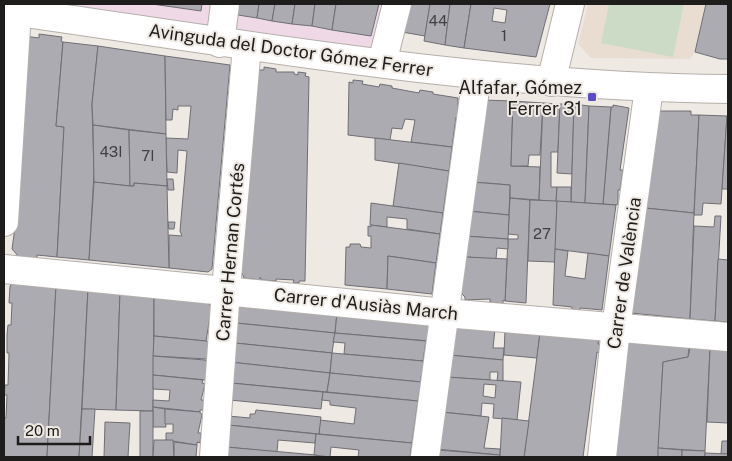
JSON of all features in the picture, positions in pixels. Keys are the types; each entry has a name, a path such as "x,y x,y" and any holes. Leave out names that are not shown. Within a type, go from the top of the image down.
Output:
{"street":[{"path":"220,43 225,4"},
{"path":"382,63 397,4"},
{"path":"552,82 570,4"},
{"path":"4,222 10,10"},
{"name":"Avinguda del Doctor Gómez Ferrer","path":"10,10 220,43 476,75 649,88 728,89"},
{"name":"Carrer Hernan Cortés","path":"214,457 247,46"},
{"path":"426,457 476,75"},
{"name":"Carrer de València","path":"602,457 616,328 649,88"},
{"name":"Carrer d'Ausiàs March","path":"4,269 445,313 728,337"}],"shaded area":[{"path":"4,4 397,4 382,63"},
{"path":"588,4 706,4 695,52 690,59 591,58 578,44"}],"green space":[{"path":"609,4 684,4 673,57 601,43"}],"building":[{"path":"152,4 202,4 201,11"},
{"path":"239,4 259,4 257,18 238,15"},
{"path":"259,4 275,4 272,21 257,18"},
{"path":"275,4 295,4 292,24 272,21"},
{"path":"295,4 315,4 312,26 292,24"},
{"path":"315,4 336,4 332,30 312,26"},
{"path":"336,4 379,4 371,36 332,30"},
{"path":"410,4 430,4 425,36 402,32"},
{"path":"430,4 450,4 445,45 424,41"},
{"path":"450,4 471,4 464,48 445,45"},
{"path":"471,4 550,4 536,57 464,48","holes":["494,8 507,10 505,23 492,21"]},
{"path":"706,4 728,4 728,59 720,59 695,52"},
{"path":"39,34 62,37 56,126 64,127 57,257 37,255 37,258 19,257 12,249 18,206 24,36 39,38"},
{"path":"63,42 98,46 92,104 94,173 89,260 57,257 64,127 56,126"},
{"path":"98,46 165,56 166,134 93,125 92,104"},
{"path":"165,56 230,65 212,269 208,272 169,268 169,235 182,236 180,231 187,151 178,150 177,173 167,172 166,138 188,139 191,106 178,106 178,110 173,109 172,120 166,120"},
{"path":"264,67 276,69 276,72 294,72 294,74 298,75 298,72 306,73 305,76 309,77 305,281 299,281 299,283 293,283 294,280 276,279 276,281 262,280 260,277 260,280 244,278 241,271 259,70 264,70"},
{"path":"353,80 363,81 362,84 379,87 380,84 419,93 420,90 458,98 458,118 456,117 452,147 411,142 415,120 405,119 402,129 392,128 390,140 348,135 349,82 353,83"},
{"path":"482,100 513,101 511,166 540,167 539,200 510,198 510,185 472,182"},
{"path":"513,101 543,103 540,155 529,155 528,166 511,166"},
{"path":"543,103 560,104 558,152 551,152 551,187 557,187 556,202 539,200"},
{"path":"560,104 574,104 572,174 557,173"},
{"path":"574,104 589,106 585,203 571,202"},
{"path":"613,105 629,108 620,170 623,170 620,190 618,190 618,204 616,205 603,204 611,107"},
{"path":"589,106 611,107 603,204 585,203"},
{"path":"656,111 691,111 691,115 699,115 694,213 645,208"},
{"path":"699,115 727,116 721,204 703,203 702,215 694,215"},
{"path":"727,116 728,189 722,189"},
{"path":"93,125 129,130 130,186 94,182"},
{"path":"129,130 166,134 167,186 134,183 134,186 130,186"},
{"path":"375,138 452,147 449,171 375,160"},
{"path":"399,163 449,171 443,213 393,206"},
{"path":"167,179 173,179 174,190 168,190"},
{"path":"94,182 130,186 134,186 134,183 167,186 169,268 89,260"},
{"path":"472,182 510,185 509,215 468,211"},
{"path":"557,187 571,187 571,202 556,202"},
{"path":"510,198 530,200 526,303 505,301 508,239 518,239 518,235 508,234"},
{"path":"530,200 557,201 555,262 528,261"},
{"path":"557,201 616,205 609,256 555,249"},
{"path":"371,203 443,213 440,234 407,229 407,219 387,217 387,227 370,225"},
{"path":"645,208 694,213 690,319 631,313"},
{"path":"468,211 509,215 508,239 465,236"},
{"path":"715,216 721,216 715,321 690,319 694,226 714,227"},
{"path":"168,222 175,222 174,229 169,229"},
{"path":"371,225 440,234 436,263 388,256 387,289 345,285 346,247 350,247 350,244 360,244 361,247 371,248 371,236 368,236 368,226 371,227"},
{"path":"465,236 508,239 508,249 497,248 496,259 466,257"},
{"path":"555,249 568,251 565,276 585,279 588,253 609,256 602,310 580,308 580,311 572,310 572,307 553,305"},
{"path":"388,256 436,263 432,294 387,289"},
{"path":"466,257 507,259 505,301 503,300 503,304 490,302 490,299 465,300 465,297 459,291"},
{"path":"718,259 728,260 728,322 715,321"},
{"path":"16,280 56,286 47,457 4,457 4,418 6,418 7,395 4,395 5,385 8,385 9,353 7,353 7,334 8,325 11,325 12,303 9,303 10,286"},
{"path":"56,286 88,289 79,457 47,457"},
{"path":"88,289 120,292 116,410 82,409"},
{"path":"120,292 154,295 153,411 116,410"},
{"path":"154,295 209,301 209,305 212,305 206,341 154,336"},
{"path":"242,304 337,313 335,333 236,323 238,307"},
{"path":"337,313 431,324 429,341 335,333"},
{"path":"236,323 335,333 332,353 235,343"},
{"path":"453,325 495,329 493,348 504,348 503,360 449,355"},
{"path":"505,330 540,333 537,358 504,355"},
{"path":"335,333 426,341 423,361 344,354 345,343 333,342"},
{"path":"540,333 599,339 599,353 597,352 583,457 524,457"},
{"path":"154,336 206,341 209,343 207,359 153,356"},
{"path":"627,338 689,347 688,357 663,362 658,457 612,457"},
{"path":"235,343 332,353 330,373 230,362"},
{"path":"691,344 708,346 710,349 705,451 658,448 663,362 688,357"},
{"path":"710,349 728,351 728,423 707,422"},
{"path":"332,353 423,361 426,364 424,377 421,376 421,382 330,373"},
{"path":"449,355 503,360 503,381 497,381 498,372 490,372 490,380 446,377"},
{"path":"153,356 205,360 208,362 206,380 153,375"},
{"path":"230,362 330,373 327,392 231,383"},
{"path":"330,373 421,382 418,401 327,392"},
{"path":"153,375 203,380 202,383 205,384 201,400 204,400 203,410 200,410 200,412 153,407 153,400 169,401 170,390 153,389"},
{"path":"446,377 521,382 517,420 493,418 494,404 482,403 481,416 441,412","holes":["484,384 496,385 495,398 483,396"]},
{"path":"231,383 323,392 321,409 230,400"},
{"path":"323,392 418,401 412,443 319,434 320,420 354,424 356,408 330,405 330,401 322,400"},
{"path":"153,407 165,409 166,427 153,427"},
{"path":"82,409 95,409 92,457 79,457"},
{"path":"165,409 200,412 202,415 198,433 201,433 200,443 197,442 197,445 166,440 166,433 173,433 173,424 165,424"},
{"path":"256,410 321,417 319,434 228,425 228,416 250,418 250,414 255,414"},
{"path":"140,411 153,411 153,457 140,457"},
{"path":"441,412 489,417 484,448 500,449 500,455 436,449"},
{"path":"502,418 529,421 524,457 500,457"},
{"path":"105,422 130,423 128,457 104,457"},
{"path":"228,425 316,434 315,443 278,440 277,452 226,447"},
{"path":"316,434 412,443 410,457 358,457 359,450 331,447 330,457 314,455"},
{"path":"154,440 173,440 174,457 153,457"},
{"path":"722,441 728,441 728,454 721,454"},
{"path":"174,442 197,445 196,456 199,457 174,457"},
{"path":"226,447 316,455 316,457 225,457"},
{"path":"658,448 682,450 682,457 658,457"},
{"path":"438,450 500,455 500,457 435,457"},
{"path":"682,450 705,451 705,457 682,457"},
{"path":"705,453 728,454 728,457 705,457"}],"place":[{"name":"Alfafar, Gómez Ferrer 31","path":"592,97"}]}
